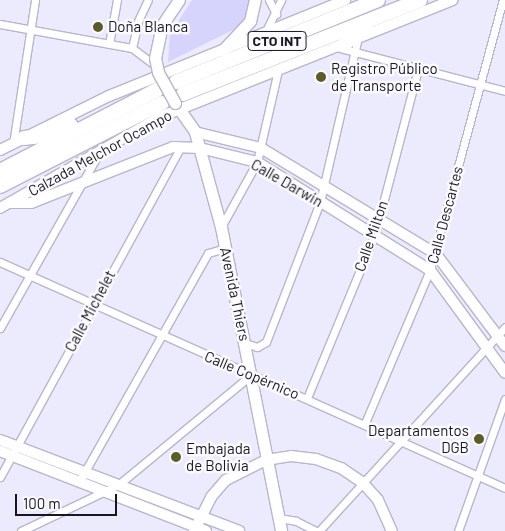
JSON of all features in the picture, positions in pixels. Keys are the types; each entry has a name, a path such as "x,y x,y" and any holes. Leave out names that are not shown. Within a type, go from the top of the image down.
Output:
{"highway":[{"name":"CTO INT","path":"0,171 103,117 378,0"},
{"name":"CTO INT","path":"0,186 169,90 420,0"},
{"path":"346,48 354,34 389,18 399,8"},
{"path":"18,141 44,136 84,120 103,117"}],"main road":[{"path":"169,90 158,34 179,0"},
{"path":"223,50 250,22 255,0"},
{"name":"Avenida Thiers","path":"169,90 195,132 221,227 281,531"}],"street":[{"path":"18,141 35,0"},
{"path":"109,44 117,0"},
{"path":"132,48 138,21 148,0"},
{"path":"269,0 276,14"},
{"path":"265,33 276,14 281,0"},
{"name":"Calzada Melchor Ocampo","path":"0,208 100,152 169,90 223,50 345,0"},
{"name":"Calzada Melchor Ocampo","path":"0,150 18,141 169,90 278,70 346,48 358,38 452,0"},
{"name":"Calle Descartes","path":"365,423 436,254 479,85 503,0"},
{"path":"0,24 132,48 169,90"},
{"path":"245,343 257,347 266,342 320,202 324,189 346,48 505,92"},
{"name":"Calle Milton","path":"307,398 375,234 418,69"},
{"path":"221,227 257,162 278,70"},
{"name":"Calle Darwin","path":"195,132 261,148 324,189 436,254 505,346"},
{"name":"Calle Darwin","path":"10,203 30,203 181,146 200,148 257,162 430,270 505,373"},
{"name":"Calle Michelet","path":"0,477 13,456 92,305 181,146"},
{"path":"0,328 100,152"},
{"path":"79,482 208,253 225,248"},
{"name":"Calle Copérnico","path":"0,262 160,336 365,423 505,488"},
{"path":"278,518 296,521 317,531 488,349 505,327"},
{"path":"21,531 118,485 251,375"},
{"path":"458,531 505,399"},
{"path":"0,440 240,531"},
{"path":"0,451 194,529 206,531"},
{"path":"194,529 199,516 211,496 226,480 266,460 291,456 316,459 341,468 362,482 378,500 392,531"}],"shaded area":[{"path":"192,0 252,0 248,17 239,27 168,62 170,34"}],"place":[{"name":"Doña Blanca","path":"98,27"},
{"name":"Registro Público de Transporte","path":"321,77"},
{"name":"Departamentos DGB","path":"479,439"},
{"name":"Embajada de Bolivia","path":"176,457"}]}
